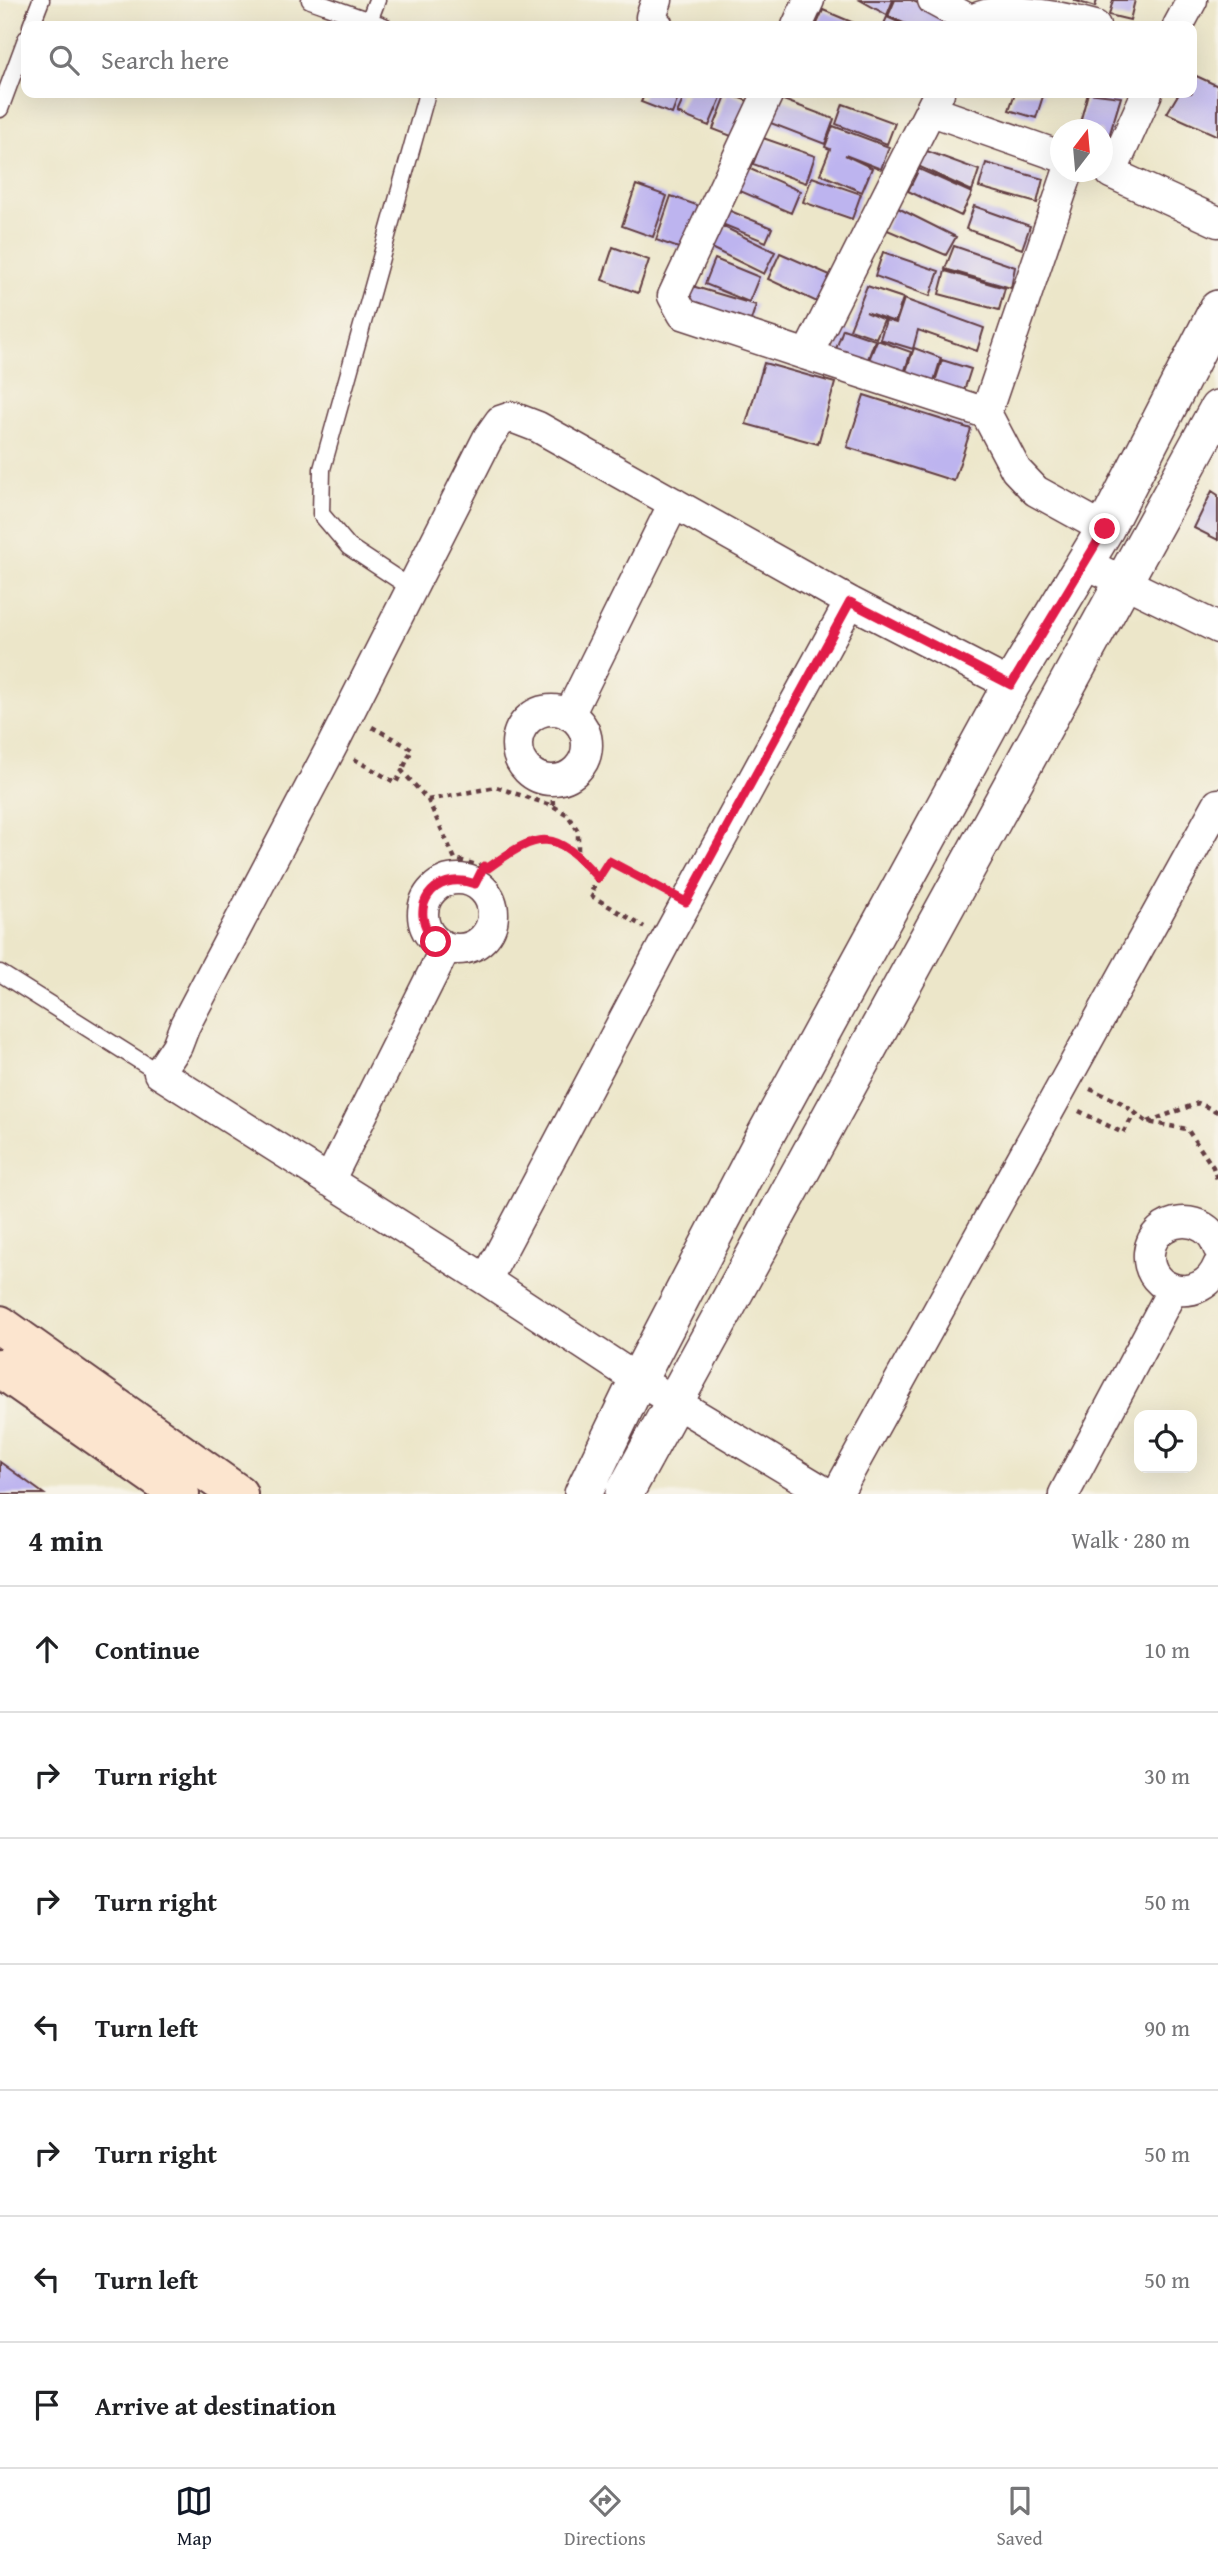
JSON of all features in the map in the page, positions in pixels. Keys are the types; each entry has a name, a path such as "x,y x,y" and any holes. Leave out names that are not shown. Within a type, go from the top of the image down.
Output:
{"main road":[{"path":"0,1325 238,1494"},
{"path":"0,1368 180,1494"}],"street":[{"path":"652,21 657,0"},
{"path":"799,21 809,0"},
{"path":"933,0 966,21"},
{"path":"1181,21 1192,0"},
{"path":"972,21 988,9 1013,7 1073,21"},
{"path":"766,98 673,296 683,314 986,413 1016,470 1036,491 1105,529"},
{"path":"1113,159 1144,98"},
{"path":"807,355 936,102 1050,152"},
{"path":"1113,174 1218,222"},
{"path":"986,413 1065,182"},
{"path":"583,1494 638,1380 765,1136 1011,685 1105,529 1218,309"},
{"path":"624,1494 1218,409"},
{"path":"828,1494 638,1380 486,1280 159,1073 177,1046 185,1025 332,746 488,438 500,421 512,417 538,427 850,602 1011,685"},
{"path":"569,715 674,503"},
{"path":"1083,562 1218,628"},
{"path":"486,1280 686,902 850,602"},
{"path":"547,710 569,715 584,731 586,754 574,773 552,793 541,779 523,764 518,753 520,730 526,721 547,710"},
{"path":"837,1494 1218,804"},
{"path":"479,875 493,911 488,933 470,947 446,947 428,933 422,911 426,900 441,883 479,875"},
{"path":"329,1181 446,947"},
{"path":"1218,1247 1211,1233 1191,1222 1179,1221 1159,1232 1149,1253 1150,1265 1155,1275 1173,1289 1196,1289 1214,1275 1218,1266"},
{"path":"1064,1494 1173,1289"}],"lane":[{"path":"33,21 41,0"},
{"path":"310,0 368,21"},
{"path":"376,21 377,0"},
{"path":"0,109 21,52"},
{"path":"411,588 349,547 321,514 322,469 426,98"},
{"path":"0,973 159,1073"}],"path":[{"path":"332,746 396,783 412,749 348,713"},
{"path":"402,771 428,800 455,859 479,875 513,849 534,840 561,842 598,878"},
{"path":"428,800 496,787 552,793 578,831 578,858"},
{"path":"666,940 590,895 598,878 609,861 686,902"},
{"path":"1061,1089 1122,1103 1147,1122 1187,1129 1213,1167 1218,1182"},
{"path":"1061,1089 1124,1133 1135,1113"},
{"path":"1147,1122 1198,1103 1218,1112"}],"building":[{"path":"860,0 893,0 887,15"},
{"path":"895,0 911,0 953,19 899,21 888,16"},
{"path":"1073,0 1097,0 1095,7"},
{"path":"1113,0 1135,0 1130,20 1109,15"},
{"path":"823,10 849,21 818,21"},
{"path":"1197,76 1218,86 1218,136 1167,113 1176,98 1197,98"},
{"path":"643,98 678,98 672,114 641,102"},
{"path":"684,98 721,98 709,126 677,113"},
{"path":"725,98 740,98 753,103 739,139 713,129"},
{"path":"778,98 834,119 825,144 768,122"},
{"path":"1013,98 1042,98 1036,118 1009,110"},
{"path":"1087,98 1121,98 1113,123 1113,119 1081,119"},
{"path":"843,104 895,123 887,144 836,124"},
{"path":"833,126 889,147 881,169 845,155 872,168 862,192 820,174 830,149 825,147"},
{"path":"763,138 815,156 806,183 753,164"},
{"path":"924,150 979,170 972,191 918,166"},
{"path":"986,163 1043,179 1037,203 979,187"},
{"path":"741,165 800,191 791,213 731,187"},
{"path":"919,169 972,193 961,216 908,191"},
{"path":"812,177 861,194 852,219 803,202"},
{"path":"636,185 667,196 653,237 622,226"},
{"path":"671,196 702,207 687,251 656,240"},
{"path":"974,206 1030,226 1022,249 966,229"},
{"path":"896,207 956,237 946,255 885,229"},
{"path":"728,210 772,228 766,242 722,224"},
{"path":"720,225 775,252 764,274 709,247"},
{"path":"954,246 1015,267 1011,288 945,269"},
{"path":"613,247 649,260 638,293 602,280"},
{"path":"883,252 939,271 930,296 875,276"},
{"path":"780,253 830,275 817,302 768,279"},
{"path":"715,259 759,277 749,302 705,284"},
{"path":"945,271 1005,288 999,310 939,294"},
{"path":"692,286 756,305 748,329 685,310"},
{"path":"867,286 903,298 895,322 866,312 884,320 876,338 850,329"},
{"path":"904,299 984,328 977,351 918,330 913,349 880,339 886,320 896,323"},
{"path":"843,329 875,340 865,367 834,355"},
{"path":"877,340 911,352 902,379 866,367"},
{"path":"914,348 941,358 931,391 903,380"},
{"path":"942,360 971,369 961,400 932,391"},
{"path":"764,363 835,383 818,444 746,424"},
{"path":"864,395 971,429 954,481 847,447"},
{"path":"1212,491 1218,495 1218,540 1194,528"},
{"path":"0,1462 44,1494 0,1494"}],"route":[{"path":"436,942 423,922 422,911 432,890 441,883 452,880 475,884 484,866 488,868 513,849 534,840 561,842 598,878 609,861 686,902 850,602 1011,685 1105,529"}]}
